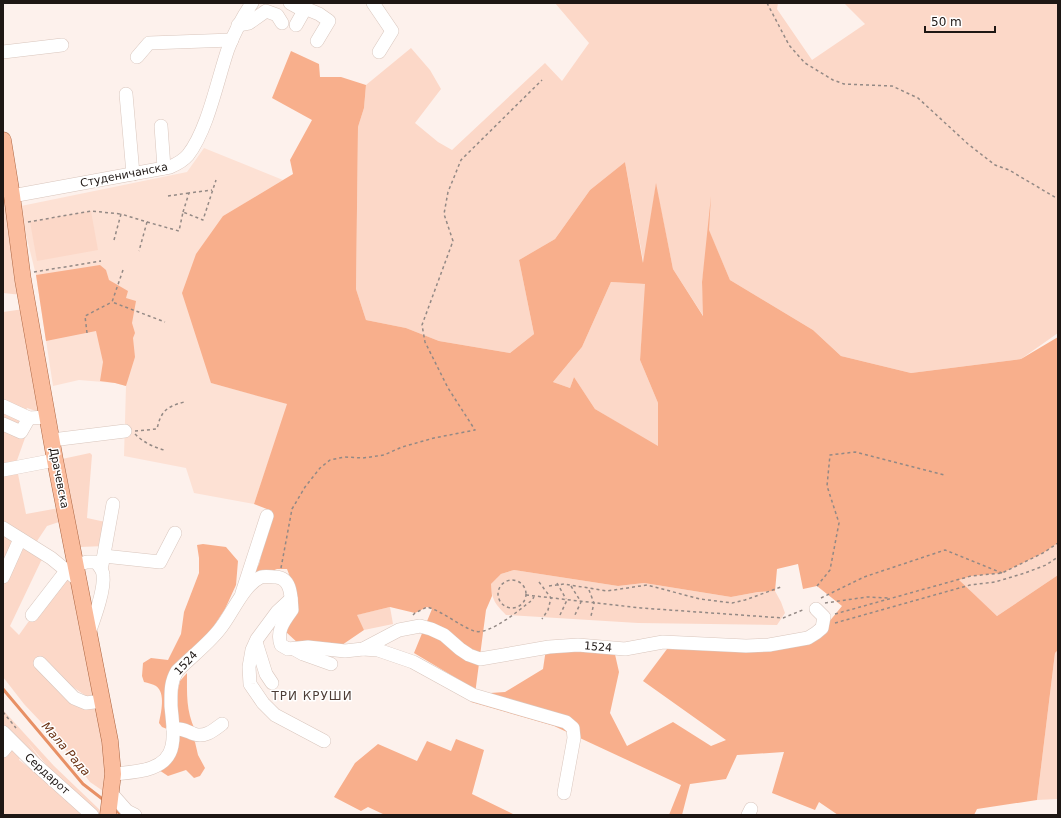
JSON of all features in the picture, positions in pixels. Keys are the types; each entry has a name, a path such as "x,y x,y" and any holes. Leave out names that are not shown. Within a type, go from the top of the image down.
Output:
{"main road":[{"name":"Драчевска","path":"3,140 23,274 73,572 89,633 110,741 113,774 108,815"}],"street":[{"name":"Студеничанска","path":"12,196 164,168 179,163 187,156 201,133 232,40 238,25 252,3"},
{"path":"290,3 301,9 319,14 329,21 317,41"},
{"path":"373,3 392,31 378,52"},
{"path":"238,25 249,23 268,7 277,15 282,23"},
{"path":"296,24 305,9"},
{"path":"137,57 149,43 232,40"},
{"path":"3,52 62,45"},
{"path":"126,94 133,174"},
{"path":"161,126 164,168"},
{"path":"3,406 29,418 48,417"},
{"path":"3,424 21,432 29,418"},
{"path":"52,440 126,431"},
{"path":"3,470 55,460"},
{"path":"89,633 100,600 104,576 103,562 113,504"},
{"path":"241,596 268,516"},
{"path":"3,528 73,572"},
{"path":"32,615 73,572 87,562 160,562 175,533"},
{"path":"3,577 20,539"},
{"name":"1524","path":"113,774 142,772 153,768 166,759 172,748 172,679 177,671 219,630 241,596 252,584 262,577 279,577"},
{"path":"279,577 285,581 290,588 292,599 292,610 282,624 279,635 281,645 288,649 294,648 303,654 330,664"},
{"path":"292,599 277,612 252,650 249,667 250,684 263,704 275,715 324,741"},
{"name":"1524","path":"363,649 390,634 407,628 420,626 444,635 460,650 480,659 549,647 578,645 625,649 663,642 746,646 769,645 808,638 816,633 821,611"},
{"path":"256,642 266,674 272,683"},
{"name":"1524","path":"294,648 308,647 345,651 363,649 378,650 413,662 472,695 566,722 573,728 574,738 564,793"},
{"path":"40,663 74,698 86,703 102,701"},
{"path":"173,729 183,729 196,735 204,735 222,724"},
{"name":"Сердарот","path":"6,741 92,815"},
{"path":"111,794 127,811 135,815"}],"path":[{"path":"767,3 789,45 805,63 834,80 844,84 892,86 918,98 968,144 995,165 1009,170 1058,199"},
{"path":"279,577 285,554 286,536 292,509 305,487 320,468 330,460 344,457 363,458 384,455 402,447 434,438 475,430 448,388 425,342 422,325 453,241 444,214 448,192 461,160 542,80"},
{"path":"183,212 203,220 216,180"},
{"path":"168,196 212,190"},
{"path":"23,223 91,211 121,214 179,231 189,192"},
{"path":"114,240 121,214"},
{"path":"139,251 146,222"},
{"path":"23,274 101,260"},
{"path":"87,333 85,316 112,302 123,270"},
{"path":"112,302 165,322"},
{"path":"164,450 140,439 132,431 157,429 160,417 165,411 184,402"},
{"path":"817,586 830,570 839,523 827,486 830,455 855,452 944,475"},
{"path":"821,611 891,598 972,576 1002,573 1043,553 1058,542"},
{"path":"821,611 864,577 945,550 1002,573"},
{"path":"526,595 641,608 784,618 804,609 821,611 846,619 922,600 970,585 995,582 1046,565 1058,557"},
{"path":"508,581 516,581 524,586 526,595 524,602 520,606 510,608 501,603 499,591 502,585 508,581"},
{"path":"540,582 551,598 548,610 542,619"},
{"path":"557,584 567,600"},
{"path":"549,586 564,584 607,591 647,585 700,599 732,602 745,600 782,587"},
{"path":"571,586 581,602"},
{"path":"589,590 594,603 591,616"},
{"path":"407,628 415,613 427,607 437,610 476,632 489,629 500,624 535,596"},
{"path":"821,611 867,597 891,598"},
{"path":"560,615 567,600"},
{"path":"574,617 581,602"}],"shaded area":[{"path":"555,3 778,3 777,9 812,60 865,24 844,3 1058,3 1058,333 1021,359 911,373 841,356 813,330 730,280 709,231 702,282 704,317 673,269 656,185 644,265 625,162 590,190 555,239 519,260 534,334 510,353 439,341 406,328 366,320 356,289 358,127 364,108 366,85 411,48 430,70 441,89 415,123 438,142 452,150 545,63 562,81 589,43"},
{"path":"291,51 319,64 320,77 341,77 366,85 364,108 358,127 356,289 366,320 406,328 439,341 510,353 534,334 519,260 555,239 590,190 625,162 643,263 656,183 673,269 703,316 702,282 711,196 709,230 730,280 813,330 841,356 911,373 1021,359 1058,337 1058,543 1043,553 1002,573 971,576 959,580 997,616 1058,575 1058,650 1055,653 1037,800 977,809 974,815 838,815 819,802 815,810 772,793 784,752 737,755 726,779 690,784 682,815 669,815 681,785 554,726 471,702 461,681 414,653 432,609 427,607 415,613 390,607 357,615 364,630 339,647 299,644 286,632 293,585 287,569 277,569 250,580 259,564 272,511 254,504 287,404 211,383 182,293 196,254 223,216 293,174 290,160 312,120 272,98","holes":["611,282 645,284 640,360 658,403 658,446 595,409 574,377 570,388 553,382 582,347","798,564 803,589 817,586 842,606 815,639 769,652 667,649 643,681 726,740 711,746 673,722 627,746 610,713 619,672 614,650 546,649 543,669 505,692 475,694 486,610 492,596 491,584 501,574 514,570 618,586 644,583 731,597 758,592 775,591 777,569"]},
{"path":"204,148 283,180 223,216 211,383 288,404 254,504 194,493 186,468 124,456 126,386 115,383 79,380 53,386 36,275 23,223 21,206 187,172"},
{"path":"3,171 22,295 3,293"},
{"path":"91,211 98,250 37,261 30,222"},
{"path":"100,265 106,270 109,280 128,291 126,298 136,301 132,323 135,333 133,338 135,357 126,386 100,381 103,362 96,331 46,341 36,275"},
{"path":"611,282 646,284 640,360 658,403 658,447 595,409 574,377 570,388 553,382 582,347"},
{"path":"24,309 42,413 27,408 19,428 4,422 5,418 3,417 3,312"},
{"path":"3,431 25,438 15,466 3,468"},
{"path":"90,453 92,455 87,518 110,523 105,546 80,547 62,459"},
{"path":"18,474 26,514 59,508 62,521 47,526 35,544 3,522 3,476"},
{"path":"3,535 15,541 3,569"},
{"path":"20,543 44,559 41,561 10,626 19,635 51,590 65,575 74,586 97,697 86,696 67,683 80,699 98,702 103,734 106,793 90,782 58,740 24,704 3,677 3,576"},
{"path":"1058,543 1058,575 997,616 958,580 971,576 1002,573 1043,553"},
{"path":"203,544 226,547 238,561 236,585 225,609 206,638 184,660 167,729 162,727 159,723 162,703 161,693 156,686 144,682 142,676 143,663 151,658 168,660 181,634 184,612 199,573 197,545"},
{"path":"514,570 618,586 644,583 731,597 758,592 775,591 785,613 777,625 638,623 506,615 495,601 492,594 491,584 501,574"},
{"path":"390,607 393,624 364,630 356,615"},
{"path":"1058,650 1058,799 1037,800 1055,653"},
{"path":"187,673 187,695 190,716 195,730 180,726 176,715 176,699 180,681"},
{"path":"3,710 54,766 102,812 101,815 49,768 26,740 45,765 7,730 3,725"},
{"path":"181,730 189,733 195,742 198,755 205,768 200,776 194,778 186,770 168,776 159,770"},
{"path":"3,737 21,755 19,760 52,785 86,815 3,815"},
{"path":"456,739 484,750 472,794 515,815 385,815 368,807 361,811 334,797 355,763 378,744 417,761 427,741 451,751"}],"waterway":[{"name":"Мала Рада","path":"3,689 83,784 105,801"},
{"name":"Мала Рада","path":"114,809 122,815"}],"district":[{"name":"ТРИ КРУШИ","path":"312,696"}]}
